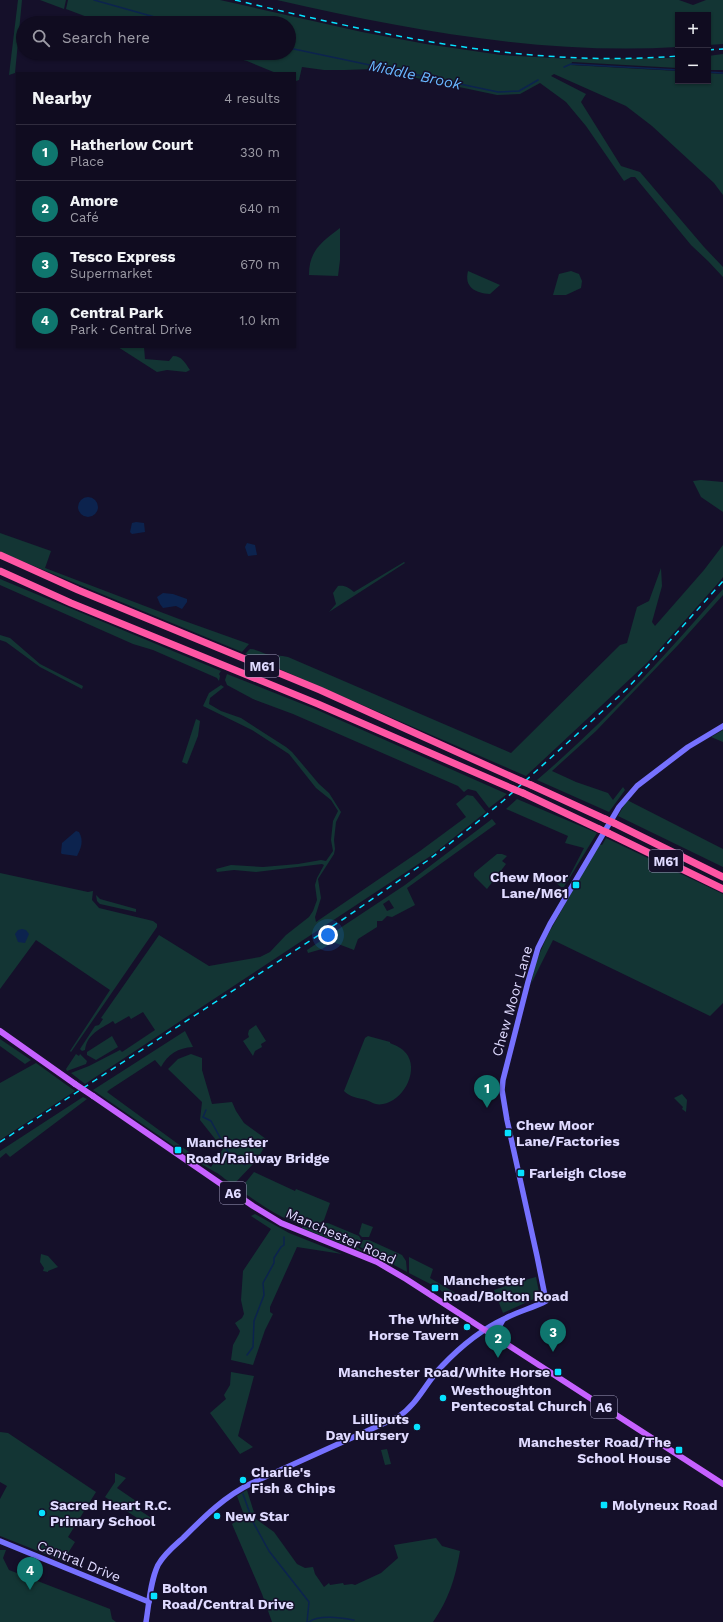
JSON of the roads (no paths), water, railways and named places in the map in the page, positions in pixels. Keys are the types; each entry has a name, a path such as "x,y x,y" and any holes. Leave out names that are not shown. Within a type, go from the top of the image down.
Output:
{"highway":[{"name":"M61","path":"0,555 78,590 320,690 614,823 723,877"},
{"name":"M61","path":"0,571 71,603 318,704 513,789 723,889"}],"main road":[{"name":"Manchester Road","path":"0,1031 253,1206 287,1225 376,1262 425,1290 723,1484"}],"street":[{"name":"Chew Moor Lane","path":"504,1318 546,1301 507,1120 502,1085 538,948 550,924 619,807 637,786 688,747 723,726"},
{"path":"146,1622 155,1574 163,1558 221,1501 262,1478 398,1417 413,1405 440,1368 485,1329 504,1318"},
{"path":"499,1338 499,1327 504,1318"},
{"name":"Central Drive","path":"0,1541 149,1602"}],"water":[{"path":"88,497 95,500 98,507 95,514 88,517 81,514 78,507 81,500"},
{"path":"132,523 144,523 145,532 132,534 130,532"},
{"path":"247,543 255,545 257,555 248,556 245,547"},
{"path":"163,593 173,594 187,599 187,602 182,609 176,606 163,608 157,597"},
{"path":"76,831 81,835 82,841 77,856 62,854 62,843"},
{"path":"18,930 26,930 29,934 25,943 18,942 15,934"}],"waterway":[{"name":"Middle Brook","path":"94,0 151,16"},
{"name":"Middle Brook","path":"296,49 498,92 519,91 538,80"},
{"name":"Middle Brook","path":"564,67 571,64 675,70"},
{"name":"Middle Brook","path":"711,72 723,73"},
{"path":"206,1110 203,1117 211,1121 228,1152 245,1165"},
{"path":"247,1355 253,1347 254,1321 264,1295 263,1283 274,1263 274,1258 284,1245 284,1237"},
{"path":"243,1494 253,1522 269,1551 309,1602 307,1622"},
{"path":"309,1622 324,1617 354,1620"}],"railway":[{"path":"235,0 345,25 455,46 510,53 565,57 621,58 675,56"},
{"path":"711,50 723,49"},
{"path":"0,1142 345,918 427,861 475,824 503,801 627,689 723,581"}],"place":[{"name":"Chew Moor Lane/M61","path":"576,885"},
{"name":"Hatherlow Court","path":"487,1108"},
{"name":"Chew Moor Lane/Factories","path":"508,1133"},
{"name":"Manchester Road/Railway Bridge","path":"178,1150"},
{"name":"Farleigh Close","path":"521,1173"},
{"name":"Manchester Road/Bolton Road","path":"435,1288"},
{"name":"The White Horse Tavern","path":"467,1327"},
{"name":"Tesco Express","path":"553,1352"},
{"name":"Amore","path":"498,1358"},
{"name":"Manchester Road/White Horse","path":"558,1372"},
{"name":"Westhoughton Pentecostal Church","path":"443,1398"},
{"name":"Lilliputs Day Nursery","path":"417,1427"},
{"name":"Manchester Road/The School House","path":"679,1450"},
{"name":"Charlie's Fish & Chips","path":"243,1480"},
{"name":"Molyneux Road","path":"604,1505"},
{"name":"Sacred Heart R.C. Primary School","path":"42,1513"},
{"name":"New Star","path":"217,1516"},
{"name":"Central Park","path":"30,1590"},
{"name":"Bolton Road/Central Drive","path":"154,1596"}]}
